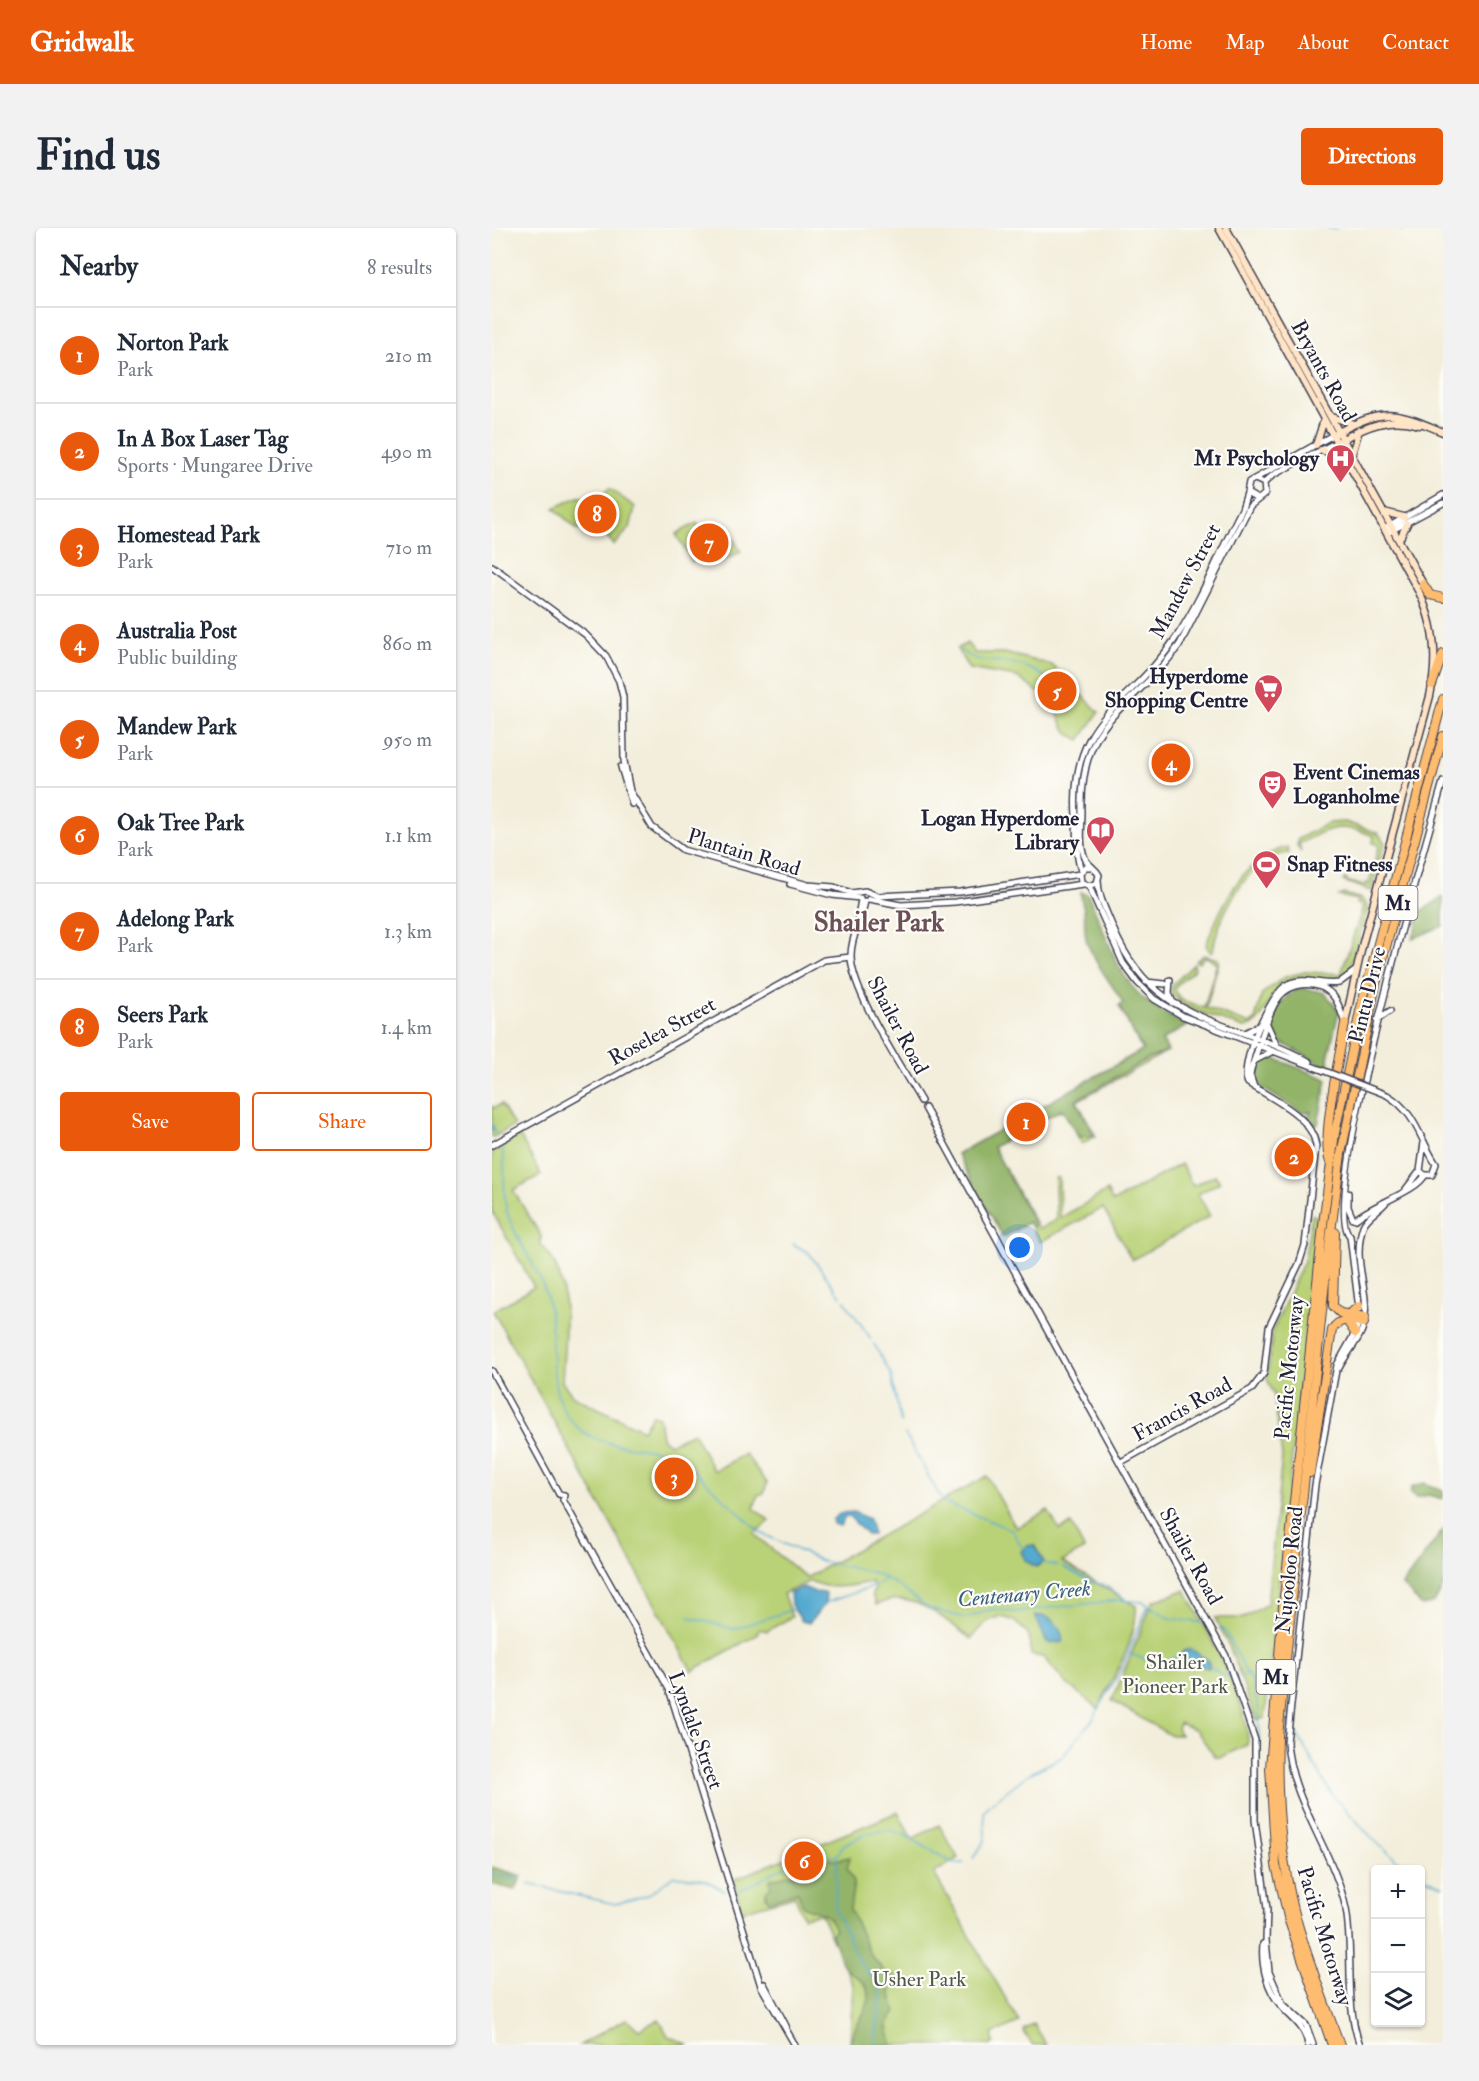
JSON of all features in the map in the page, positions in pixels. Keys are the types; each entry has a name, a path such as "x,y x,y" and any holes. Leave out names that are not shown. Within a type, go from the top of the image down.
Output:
{"highway":[{"path":"1423,584 1430,596 1443,598"},
{"path":"1432,685 1443,654"},
{"name":"Pacific Motorway","path":"1332,2045 1289,1921 1276,1864 1270,1768 1282,1616 1331,1163 1360,1011 1443,699"},
{"name":"Pacific Motorway","path":"1340,2045 1294,1911 1284,1863 1278,1811 1278,1736 1332,1222 1348,1112 1368,1018 1443,736"},
{"path":"1331,1163 1326,1154 1345,1023"},
{"path":"1332,1222 1335,1233 1332,1304 1338,1312 1348,1318 1362,1319"},
{"path":"1303,1493 1308,1486 1332,1330 1359,1306"},
{"path":"1348,1318 1355,1333"}],"main road":[{"name":"Bryants Road","path":"1219,228 1324,420 1338,437"},
{"name":"Bryants Road","path":"1226,228 1332,417 1338,437 1373,508 1389,529"},
{"path":"1338,437 1353,424 1375,416 1396,415 1410,418 1443,432"},
{"path":"1332,417 1353,424"},
{"path":"1324,420 1318,447 1348,456 1359,430"},
{"path":"1338,437 1393,421 1434,428"},
{"name":"Bryants Road","path":"1348,456 1383,512 1389,529"},
{"path":"1383,512 1405,520 1399,540"},
{"path":"1389,529 1399,540 1423,584"},
{"path":"1345,1023 1355,971 1432,685 1435,651 1428,615 1389,529"}],"street":[{"path":"1264,483 1266,491 1259,498 1251,497 1247,493 1247,484 1255,479 1338,437"},
{"path":"1264,483 1318,447"},
{"path":"1255,479 1264,483"},
{"name":"Mandew Street","path":"1086,885 1080,872 1074,796 1076,772 1083,749 1101,719 1161,657 1179,634 1242,509 1247,493"},
{"path":"1389,529 1443,495"},
{"name":"Mandew Street","path":"1098,880 1098,872 1091,867 1083,848 1081,784 1092,744 1106,723 1171,656 1188,629 1250,506 1259,498"},
{"path":"1405,520 1443,503"},
{"name":"Plantain Road","path":"492,566 586,635 606,656 621,689 625,713 623,739 625,771 634,800 652,827 673,844 696,855 808,885 834,887 864,897 902,904 955,902 1086,885"},
{"name":"Pintu Drive","path":"1346,1224 1343,1204 1365,1074 1377,1020 1443,782"},
{"name":"Plantain Road","path":"864,897 943,894 1080,872 1091,867"},
{"path":"1250,1054 1244,1036 1173,1003 1146,982 1124,952 1099,891 1098,880 1086,885 1123,963 1147,993 1174,1012 1244,1036 1258,1041 1276,1045 1322,1070"},
{"name":"Shailer Road","path":"864,897 851,957 858,988 921,1101 919,1107 925,1108 1105,1432 1108,1443 1121,1462 1220,1641 1255,1740 1255,1820 1266,1899 1262,1949 1267,1982 1280,2005 1304,2029 1311,2045"},
{"name":"Roselea Street","path":"492,1145 824,960 851,957"},
{"path":"1254,1087 1250,1075 1272,999 1287,985 1304,981 1339,983 1355,971"},
{"path":"1146,982 1167,982 1168,993 1173,1003"},
{"path":"1244,1036 1264,1024 1281,996 1291,988 1307,985 1320,987 1332,994 1345,1023"},
{"path":"1377,1020 1390,1011"},
{"path":"1264,1024 1276,1045"},
{"path":"1258,1041 1273,1051 1387,1095 1412,1116 1431,1159 1435,1162 1436,1170 1432,1174 1422,1173"},
{"path":"1254,1087 1247,1082 1245,1075 1250,1054 1258,1041"},
{"path":"1254,1061 1273,1051"},
{"name":"Francis Road","path":"1121,1462 1258,1384 1266,1368 1269,1327 1299,1264 1305,1245 1316,1146 1312,1132 1305,1122 1254,1087"},
{"path":"1336,1375 1340,1357 1362,1319 1350,1236 1346,1233 1346,1224 1418,1184 1422,1173 1419,1166 1423,1160 1424,1142"},
{"path":"1423,1160 1431,1159"},
{"name":"Pintu Drive","path":"1347,1185 1348,1207 1355,1219"},
{"path":"1336,1375 1345,1356 1360,1335 1362,1319 1358,1262 1360,1236 1363,1226 1386,1202"},
{"path":"1355,1219 1363,1226"},
{"path":"1350,1236 1360,1236"},
{"name":"Lyndale Street","path":"492,1371 559,1494 564,1495 563,1500 669,1689 761,1986 795,2045"},
{"name":"Nujooloo Road","path":"1336,1375 1315,1485 1287,1742 1293,1774 1334,1870 1346,1908 1354,2022 1360,2045"}],"green space":[{"path":"609,488 635,507 630,528 614,545 602,530 577,529 554,508 578,497 600,498"},
{"path":"697,523 704,536 725,524 741,552 719,563 712,551 692,562 676,534"},
{"path":"967,643 975,653 1005,653 1052,665 1099,712 1080,740 1069,734 1063,726 1053,703 1017,677 969,669 957,649"},
{"path":"1345,822 1378,833 1385,843 1371,891 1343,881 1346,878 1346,881 1364,886 1365,883 1369,884 1379,845 1373,843 1374,836 1352,829 1335,828 1299,844 1301,852 1297,846 1298,839 1328,823"},
{"path":"1287,847 1289,853 1274,856 1261,865 1237,891 1215,938 1213,952 1210,952 1206,945 1226,900 1235,886 1257,862"},
{"path":"1081,892 1088,895 1122,972 1133,987 1146,1001 1165,1014 1188,1025 1162,1040 1168,1051 1147,1059 1076,1100 1094,1136 1079,1137 1062,1109 993,1147 1035,1225 1032,1227 1029,1222 1003,1237 957,1154 1143,1050 1119,1006 1123,1003 1090,950 1085,934"},
{"path":"1344,894 1362,899 1368,908 1347,976 1331,980 1299,978 1283,984 1272,996 1257,1022 1244,1028 1189,1008 1171,995 1172,985 1194,964 1195,969 1177,985 1175,990 1180,999 1204,1008 1217,963 1205,956 1199,963 1196,961 1203,955 1218,959 1206,1008 1250,1024 1255,1020 1262,994 1285,977 1305,972 1341,974 1362,910 1362,905 1357,904 1358,900 1339,896"},
{"path":"1443,897 1443,926 1412,939 1418,923 1415,915"},
{"path":"1303,988 1325,993 1339,1011 1328,1058 1330,1069 1278,1041 1272,1031 1274,1017 1280,1004 1290,994"},
{"path":"1139,995 1172,1019 1188,1025 1162,1040 1168,1051 1077,1101 1096,1136 1082,1144 1062,1109 993,1147 1039,1229 1056,1220 1055,1178 1059,1178 1060,1218 1107,1191 1113,1202 1181,1164 1193,1186 1215,1175 1220,1182 1198,1194 1210,1216 1132,1260 1103,1208 1040,1242 1029,1222 1003,1237 957,1154 1142,1050 1119,1006"},
{"path":"1273,1058 1327,1079 1318,1124 1313,1124 1308,1118 1311,1112 1301,1112 1260,1087 1254,1076 1254,1066 1262,1059"},
{"path":"501,1104 514,1126 492,1138 492,1106 494,1108"},
{"path":"520,1136 541,1175 513,1190 541,1236 541,1245 552,1259 559,1274 565,1309 562,1382 573,1396 643,1430 652,1415 659,1417 662,1438 670,1444 693,1432 714,1471 745,1454 767,1483 764,1493 758,1495 754,1508 770,1521 754,1534 806,1578 987,1476 1016,1528 1048,1510 1059,1530 1071,1524 1084,1549 1062,1562 1136,1606 1128,1646 1099,1709 1066,1683 1043,1657 1031,1655 1028,1633 1012,1620 999,1617 988,1621 971,1639 938,1614 914,1602 889,1600 876,1605 872,1594 875,1588 871,1582 833,1587 810,1581 783,1594 792,1617 767,1631 760,1629 755,1636 692,1671 493,1311 534,1287 492,1211 492,1151"},
{"path":"1312,1215 1317,1216 1265,1718 1256,1720 1230,1648 1215,1618 1244,1618 1267,1604 1282,1457 1274,1395 1267,1379 1273,1330 1304,1261"},
{"path":"1424,1483 1443,1491 1443,1499 1428,1495 1416,1498 1410,1492 1412,1487"},
{"path":"1443,1530 1443,1587 1434,1603 1422,1606 1402,1585"},
{"name":"Shailer Pioneer Park","path":"1185,1590 1225,1668 1243,1713 1247,1731 1247,1745 1221,1757 1215,1757 1196,1730 1179,1723 1177,1729 1181,1735 1170,1735 1112,1701 1153,1601"},
{"name":"Usher Park","path":"898,1812 912,1839 939,1825 958,1858 934,1873 1019,2022 992,2034 994,2043 990,2045 850,2045 853,1985 821,1914 803,1917 795,1896 742,1911 733,1880"},
{"path":"850,1857 847,1868 854,1881 850,1909 870,1954 885,1972 896,1976 890,1992 896,2012 888,2025 892,2045 850,2045 853,2033 868,2004 869,1992 864,1983 847,1970 842,1962 832,1934 835,1929 829,1918 803,1906 798,1892 769,1901 766,1897 766,1891 771,1887 770,1879 822,1868 825,1858 835,1860"},
{"path":"492,1867 522,1876 515,1890 492,1884"},
{"path":"626,2019 639,2030 659,2019 668,2036 689,2045 580,2045"},
{"path":"1034,2024 1046,2045 1032,2045 1023,2030"}],"water":[{"path":"853,1512 869,1519 873,1535 867,1535 849,1516 844,1518 840,1526 833,1524 833,1519 841,1513"},
{"path":"1034,1545 1044,1562 1036,1567 1026,1561 1021,1552 1026,1546"},
{"path":"803,1587 815,1592 826,1593 825,1604 809,1623 802,1621 791,1605 790,1593"},
{"path":"1035,1615 1055,1622 1063,1642 1051,1644 1046,1641"},
{"path":"1191,1649 1209,1661 1209,1668 1184,1662 1181,1657 1183,1651"}],"waterway":[{"path":"1328,228 1336,229"},
{"path":"1401,230 1406,228"},
{"path":"960,650 978,659 1011,663 1032,669 1061,690"},
{"name":"Centenary Creek","path":"492,1123 496,1134"},
{"name":"Centenary Creek","path":"502,1147 508,1215 541,1280 548,1302 556,1388 569,1418 582,1431 605,1442 678,1456 761,1533 821,1561 875,1573 894,1583 930,1609 966,1618 993,1609 1013,1612 1120,1600 1143,1602 1169,1618 1204,1623"},
{"path":"793,1244 809,1253 836,1290"},
{"path":"838,1292 841,1296"},
{"path":"844,1300 871,1339"},
{"path":"874,1344 891,1374 901,1423"},
{"path":"905,1434 943,1502 1012,1530 1022,1548"},
{"path":"1042,1563 1058,1566"},
{"path":"1063,1567 1093,1583 1103,1584 1127,1600"},
{"path":"825,1603 877,1585 884,1579"},
{"path":"973,1858 985,1841 984,1812 989,1805 1027,1775 1062,1757 1093,1719 1122,1668 1148,1606"},
{"path":"689,1617 734,1629 794,1609"},
{"name":"Centenary Creek","path":"1219,1626 1226,1633 1246,1673 1261,1695"},
{"path":"1130,1654 1159,1664 1181,1655"},
{"path":"1210,1666 1222,1675 1231,1677"},
{"name":"Centenary Creek","path":"1240,1677 1247,1675"},
{"path":"1253,1685 1259,1712 1259,1758"},
{"name":"Centenary Creek","path":"1295,1731 1332,1795 1377,1843 1402,1865"},
{"path":"875,2045 881,1996 878,1983 859,1962 835,1908 837,1856 843,1845 867,1833 889,1830 905,1835 954,1864 964,1863"},
{"path":"738,1891 795,1861 820,1856 835,1856"},
{"path":"492,1874 518,1880"},
{"path":"528,1884 615,1904 648,1895 674,1876 706,1880 725,1891"},
{"name":"Centenary Creek","path":"1425,1878 1443,1886"}],"place":[{"name":"M1 Psychology","path":"1340,484"},
{"name":"Seers Park","path":"597,514"},
{"name":"Adelong Park","path":"709,543"},
{"name":"Mandew Park","path":"1057,691"},
{"name":"Hyperdome Shopping Centre","path":"1269,714"},
{"name":"Australia Post","path":"1171,763"},
{"name":"Event Cinemas Loganholme","path":"1272,810"},
{"name":"Logan Hyperdome Library","path":"1100,856"},
{"name":"Snap Fitness","path":"1266,890"},
{"name":"Norton Park","path":"1026,1122"},
{"name":"In A Box Laser Tag","path":"1294,1157"},
{"name":"Homestead Park","path":"674,1477"},
{"name":"Oak Tree Park","path":"804,1861"}],"district":[{"name":"Shailer Park","path":"879,922"}]}
